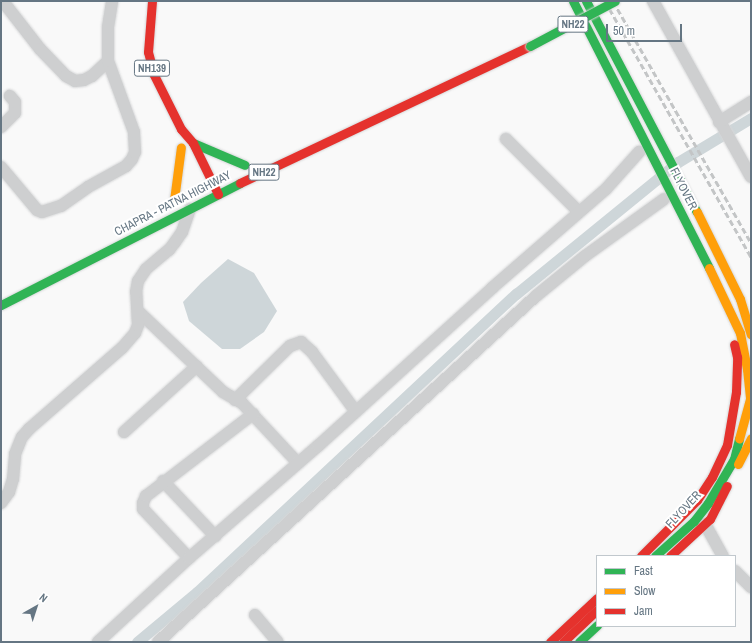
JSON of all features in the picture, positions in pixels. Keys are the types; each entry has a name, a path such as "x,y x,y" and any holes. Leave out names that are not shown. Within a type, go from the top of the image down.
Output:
{"main road":[{"name":"NH139","path":"152,1 148,52 154,75 181,129 193,143 215,179 218,194"},
{"path":"563,1 639,152 720,307 732,334 737,357 736,392 727,445 712,477 697,500 641,555"},
{"name":"FLYOVER","path":"574,1 732,310 740,333 747,369 750,396 749,408 734,459 715,493 694,521 657,555"},
{"path":"586,1 680,177 740,299 751,334"},
{"name":"NH22","path":"528,42 594,1"},
{"name":"NH22","path":"483,58 528,42 615,1"},
{"name":"CHAPRA - PATNA HIGHWAY","path":"204,193 218,194 528,42"},
{"name":"NH139","path":"181,129 181,147 188,160"},
{"name":"CHAPRA - PATNA HIGHWAY","path":"193,143 249,164 232,172"},
{"name":"CHAPRA - PATNA HIGHWAY","path":"181,147 171,202 188,193"},
{"name":"CHAPRA - PATNA HIGHWAY","path":"1,305 190,208 215,179"},
{"path":"671,555 705,524 715,511 751,438"},
{"path":"550,642 596,599"},
{"path":"563,642 596,611"},
{"path":"578,642 596,626"}],"street":[{"path":"1,167 37,210 42,212 61,206 88,187 126,166 135,152 134,132 108,61 108,22 112,1"},
{"path":"653,1 719,122 751,177"},
{"path":"1,2 5,4 40,50 71,79 75,81 92,76 108,61"},
{"path":"1,127 15,113 15,102 10,96"},
{"path":"719,122 751,102"},
{"path":"506,139 579,212"},
{"path":"98,642 214,536 356,412 492,288 606,189 639,152"},
{"path":"158,642 536,296 662,195"},
{"path":"1,504 9,492 13,479 15,454 22,437 29,429 122,348 135,333 138,325 136,292 138,281 146,269 169,250 176,242 182,232 190,208"},
{"path":"138,311 223,392 242,403 298,463"},
{"path":"235,400 290,346 301,342 312,352 356,412"},
{"path":"124,432 197,366"},
{"path":"190,558 143,509 143,503 146,496 253,414"},
{"path":"164,481 214,536"},
{"path":"705,524 722,555"},
{"path":"736,572 751,587"},
{"path":"255,615 278,642"}],"shaded area":[{"path":"228,259 254,273 277,311 264,332 240,349 222,349 189,321 183,302 201,283"}],"waterway":[{"path":"137,642 197,592 516,294 678,162 751,118"}],"railway":[{"path":"605,1 751,257"},
{"path":"613,1 751,243"}],"traffic: fast":[{"path":"573,1 709,268"},
{"path":"586,1 697,212"},
{"path":"530,46 615,1"},
{"path":"193,143 245,165"},
{"path":"1,305 240,183"},
{"path":"656,555 694,521 708,503 734,459 739,439"},
{"path":"579,642 596,626"}],"traffic: slow":[{"path":"174,200 181,147"},
{"path":"697,212 740,299 751,334"},
{"path":"709,268 740,333 747,369 750,399 739,439"},
{"path":"738,464 751,438"}],"traffic: jam":[{"path":"152,1 148,52 154,75 181,129 193,143 218,194"},
{"path":"240,183 530,46"},
{"path":"642,555 697,500 712,477 727,445 736,392 737,357 734,344"},
{"path":"671,555 710,519 727,486"},
{"path":"550,642 596,599"},
{"path":"563,642 596,611"}]}
